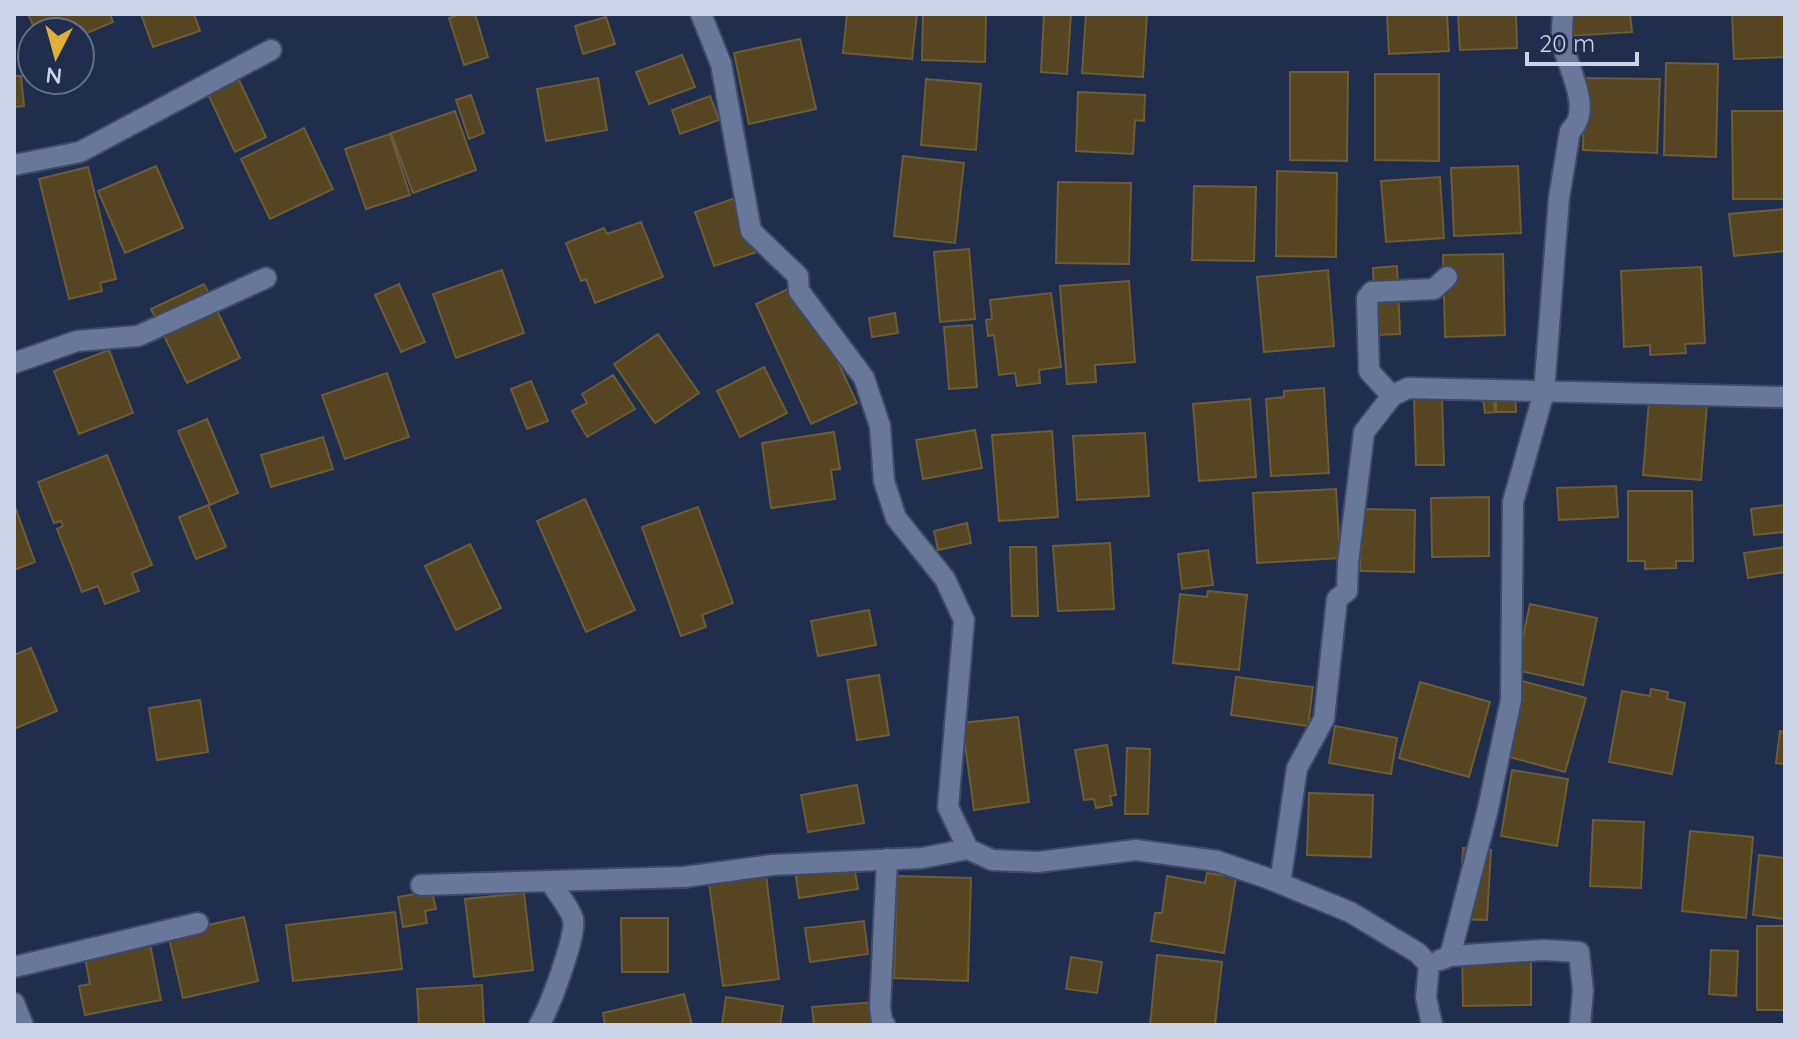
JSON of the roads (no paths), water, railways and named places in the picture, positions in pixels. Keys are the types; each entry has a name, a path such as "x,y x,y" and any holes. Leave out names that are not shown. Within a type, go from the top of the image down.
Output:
{"street":[{"path":"701,14 721,64 751,231 798,276 799,291 864,378 880,426 884,481 896,518 945,579 964,620 948,807 968,849"},
{"path":"1450,956 1487,813 1511,700 1513,502 1544,392 1559,198 1570,131 1578,124 1580,112 1562,42 1563,14"},
{"path":"14,165 80,152 271,50"},
{"path":"1392,396 1369,371 1367,298 1372,292 1434,289 1447,277"},
{"path":"14,363 77,341 138,336 266,278"},
{"path":"1280,883 1297,768 1324,719 1337,599 1347,591 1364,432 1392,396 1408,388 1785,397"},
{"path":"421,885 684,877 772,865 922,858 968,849 992,860 1038,862 1136,850 1217,861 1350,912 1418,953 1429,965 1426,997 1432,1025"},
{"path":"885,1025 880,1008 887,859"},
{"path":"539,1025 560,974 573,931 573,918 550,881"},
{"path":"14,967 198,923"},
{"path":"1429,965 1450,956 1543,950 1579,952 1583,991 1580,1025"},
{"path":"14,1003 23,1025"}]}
